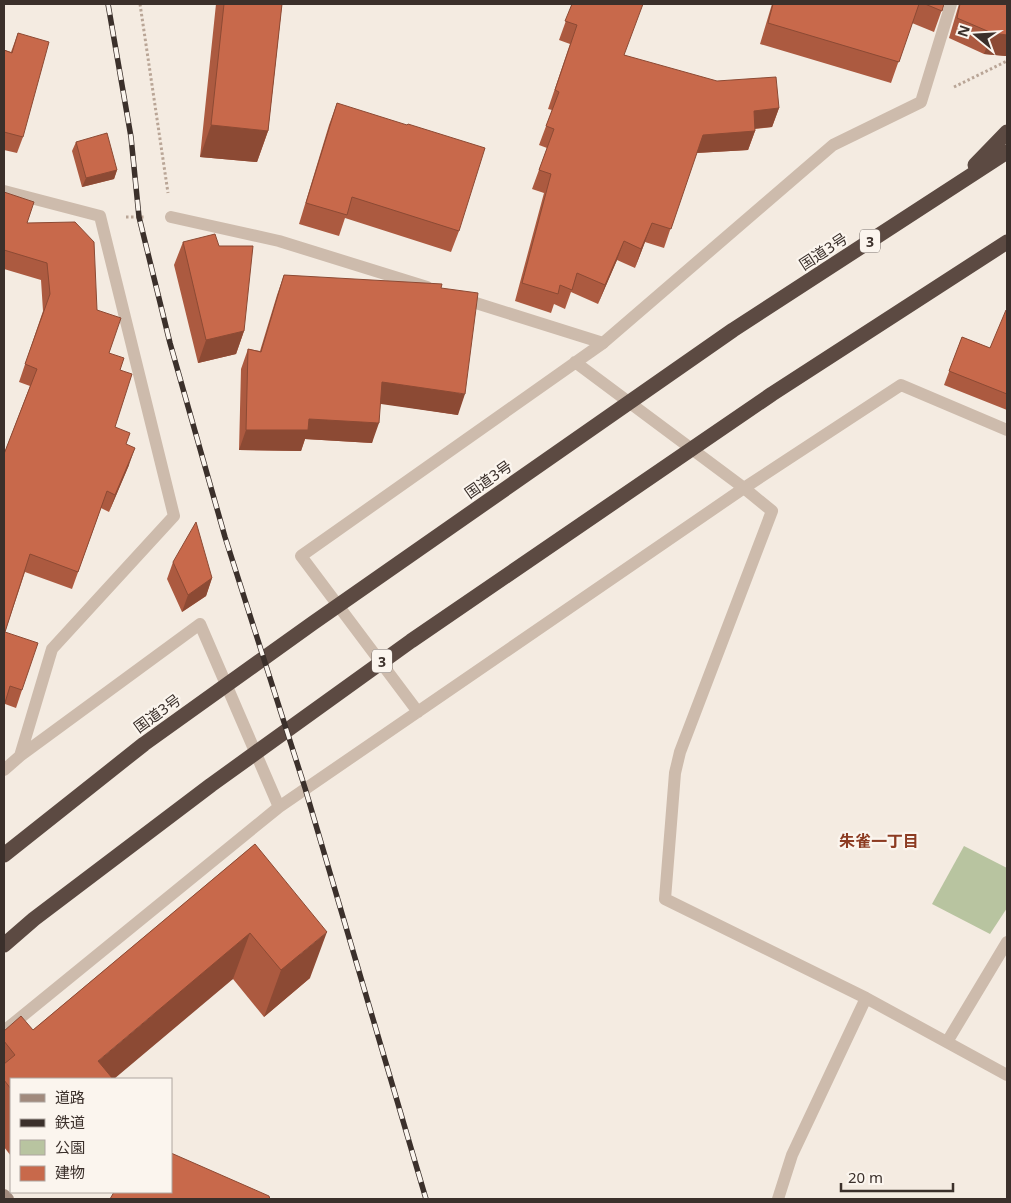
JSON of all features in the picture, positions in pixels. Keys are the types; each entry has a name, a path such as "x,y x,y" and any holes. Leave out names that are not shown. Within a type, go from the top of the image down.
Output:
{"highway":[{"path":"955,186 1007,132"},
{"name":"国道3号","path":"4,855 144,744 321,617 733,330 1007,152"},
{"name":"3","path":"4,945 34,919 211,785 411,641 772,394 1007,242"}],"street":[{"path":"418,712 300,556 603,343 833,145 921,102 951,4"},
{"path":"4,191 100,216 174,516 52,649 20,756"},
{"path":"171,217 279,241 603,343"},
{"path":"575,362 772,511 680,752 675,773 666,899 866,998 1007,1076"},
{"path":"4,1031 279,807 744,488 901,385 1007,430"},
{"path":"4,770 20,756 200,624 279,807"},
{"path":"947,1042 1007,942"},
{"path":"778,1199 792,1155 866,998"},
{"path":"4,1195 8,1199"}],"path":[{"path":"100,216 171,217 140,4"},
{"path":"921,102 1007,61"}],"green space":[{"path":"964,846 1007,868 1007,908 990,934 932,904"}],"building":[{"path":"224,4 282,4 268,131 211,125"},
{"path":"572,4 643,4 624,55 717,81 776,77 779,108 754,111 755,131 703,135 671,229 652,223 641,249 624,241 605,285 577,273 572,290 560,285 558,294 522,283 551,174 539,170 554,129 546,126 559,92 555,90 577,25 565,21"},
{"path":"773,4 919,4 899,62 768,23"},
{"path":"925,4 944,4 942,11"},
{"path":"960,4 1007,4 1007,35 992,33 957,18"},
{"path":"18,33 49,42 23,137 4,132 4,50 12,53"},
{"path":"337,103 485,148 459,231 352,197 347,215 306,203"},
{"path":"107,133 117,170 86,178 76,142"},
{"path":"4,192 34,202 27,223 75,222 94,242 97,310 121,318 109,353 124,358 120,370 132,374 115,427 130,433 126,444 135,448 115,495 107,491 78,572 30,554 5,632 38,643 22,690 10,686 4,706 4,454 37,369 25,364 50,294 47,263 4,250"},
{"path":"215,234 219,246 253,246 244,331 206,340 183,242"},
{"path":"284,275 442,284 441,288 478,293 465,394 382,382 379,423 309,419 308,430 246,430 248,349 261,352"},
{"path":"1006,310 1007,394 949,371 962,337 990,348"},
{"path":"196,522 212,578 188,595 173,562"},
{"path":"255,844 327,932 281,970 250,933 98,1061 112,1078 10,1078 10,1088 4,1080 4,1064 15,1055 4,1041 4,1031 21,1016 33,1030"},
{"path":"172,1153 269,1196 270,1199 110,1199 113,1193 172,1193"}],"railway":[{"path":"108,4 131,137 139,217 170,343 225,537 305,788 426,1199"}],"district":[{"name":"朱雀一丁目","path":"879,841"}]}
